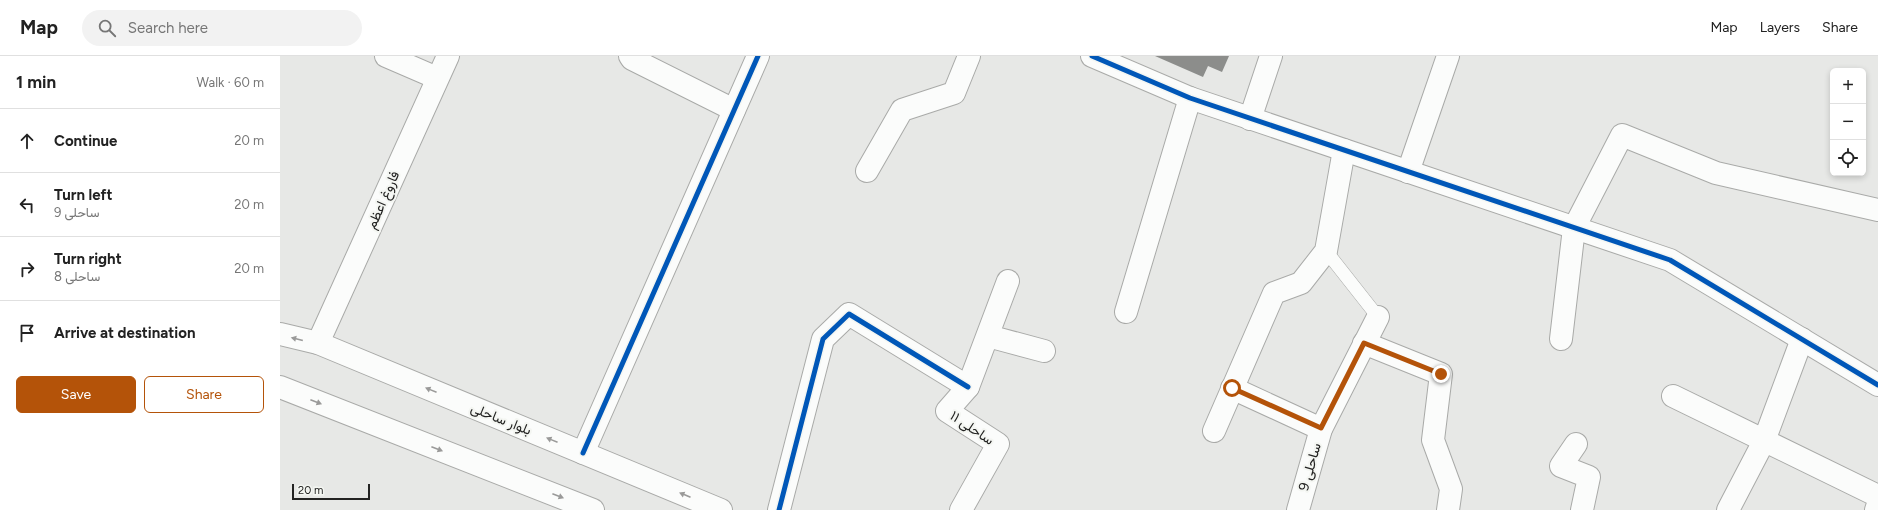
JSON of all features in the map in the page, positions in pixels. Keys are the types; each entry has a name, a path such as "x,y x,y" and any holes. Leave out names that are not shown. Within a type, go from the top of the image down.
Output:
{"street":[{"path":"386,56 438,78"},
{"name":"فاروغ اعظم","path":"318,344 448,56"},
{"path":"630,56 632,59 734,110"},
{"path":"583,453 758,56"},
{"path":"867,171 902,110 954,94 969,56"},
{"path":"1092,56 1190,98 1670,260 1878,385"},
{"path":"1250,119 1271,56"},
{"path":"1408,172 1448,56"},
{"path":"1126,312 1190,98"},
{"path":"1561,339 1574,228 1622,135 1716,173 1878,210"},
{"path":"1214,431 1274,293 1301,283 1326,251 1344,150"},
{"name":"ساحلی ۱۱","path":"962,510 998,444 947,411 968,387 1008,281"},
{"path":"779,510 823,339 849,314 968,387"},
{"name":"ساحلی 9","path":"1298,510 1321,428 1378,317"},
{"name":"بلوار ساحلی","path":"280,334 318,344 721,510"},
{"path":"988,336 1044,351"},
{"path":"1728,510 1764,441 1802,339"},
{"path":"1364,343 1441,374 1433,440 1450,489 1448,510"},
{"path":"280,387 593,510"},
{"path":"1232,388 1321,428"},
{"path":"1673,396 1878,496"},
{"path":"1576,444 1561,466 1589,477 1582,510"},
{"path":"1876,510 1878,504"}],"lane":[{"path":"1326,251 1378,317"}],"building":[{"path":"1155,56 1229,56 1222,72 1208,66 1203,77"}],"cycle path":[{"path":"583,453 758,56"},
{"path":"1092,56 1190,98 1670,260 1878,385"},
{"path":"779,510 823,339 849,314 968,387"}],"route":[{"path":"1232,388 1321,428 1364,343 1441,374"}]}
